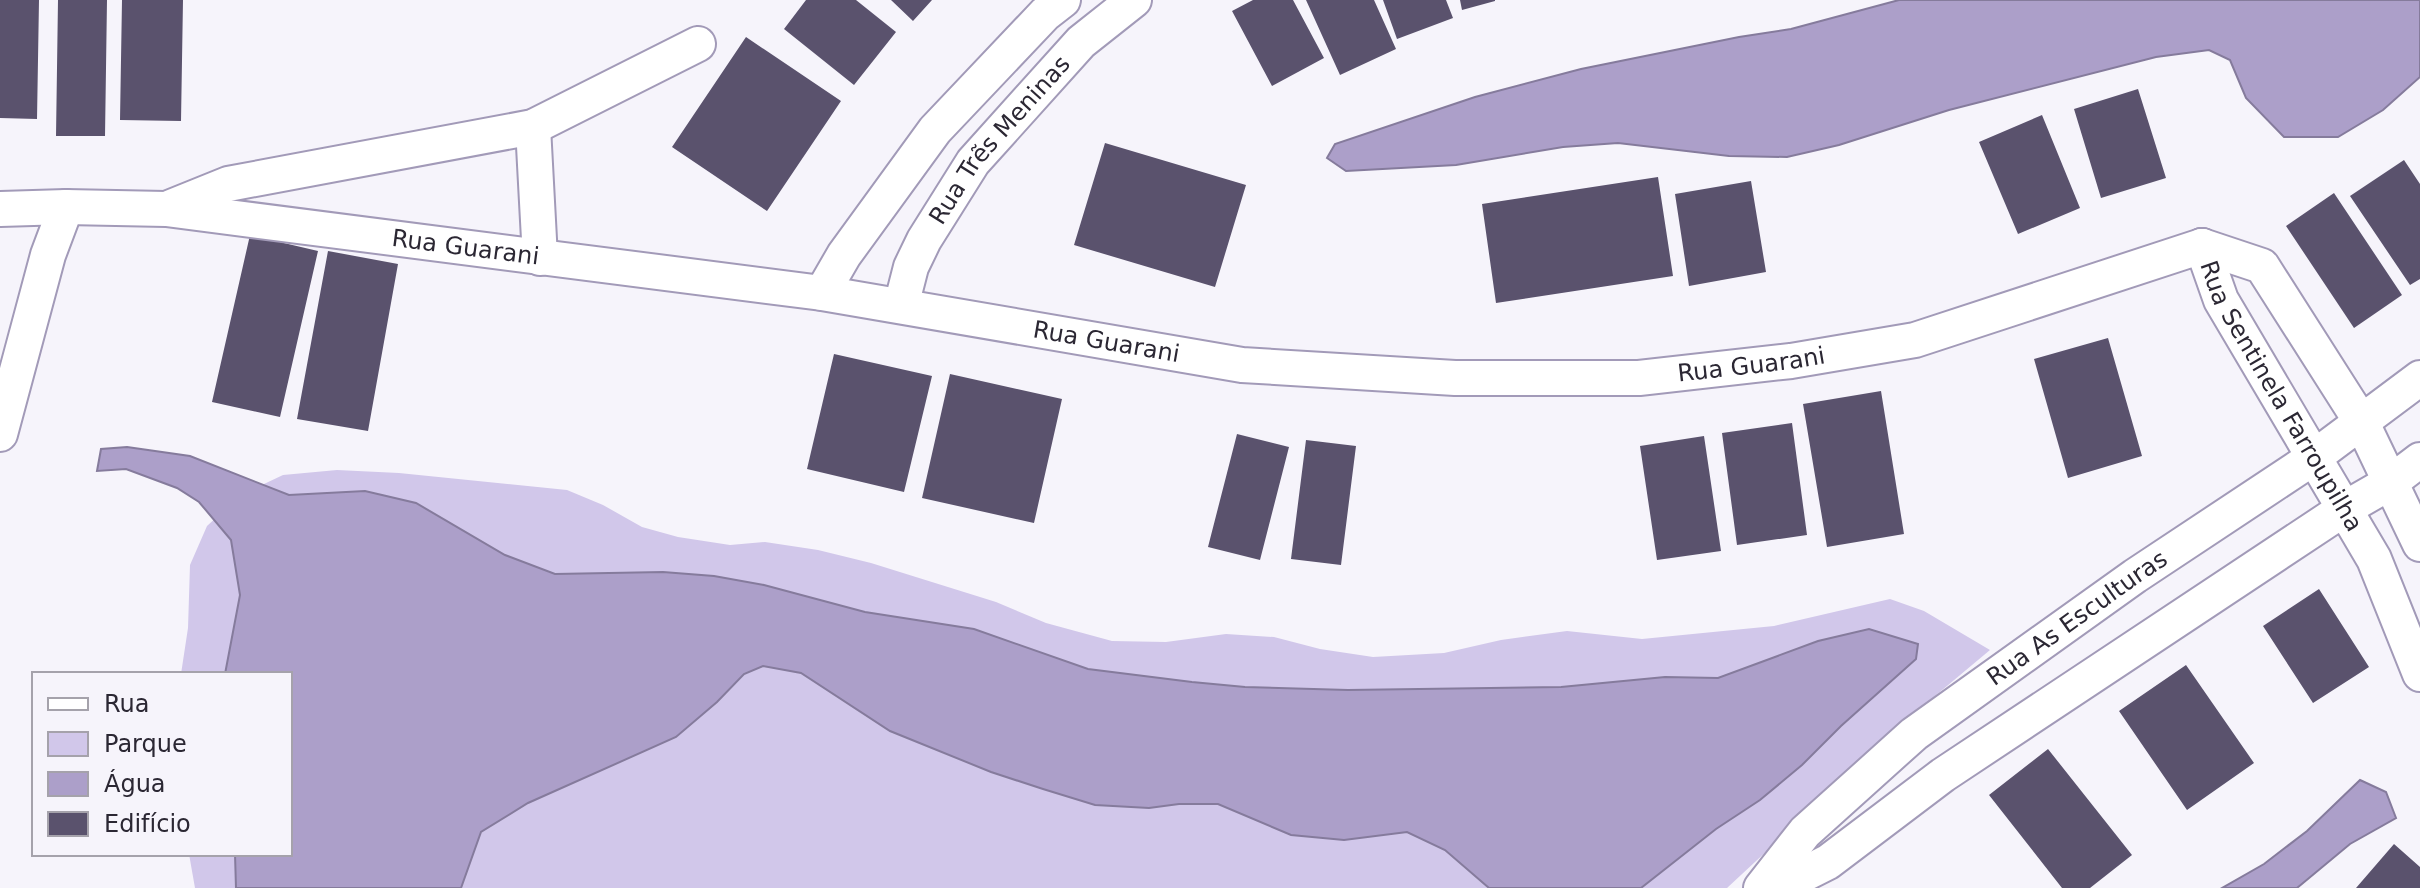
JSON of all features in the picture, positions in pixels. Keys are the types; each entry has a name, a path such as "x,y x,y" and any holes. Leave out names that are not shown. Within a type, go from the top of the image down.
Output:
{"street":[{"name":"Rua Trẽs Meninas","path":"822,293 844,255 935,130 1045,14 1063,0"},
{"name":"Rua Trẽs Meninas","path":"901,306 911,267 924,240 973,162 1081,42 1134,0"},
{"path":"166,209 228,184 533,127 698,44"},
{"path":"533,127 540,258"},
{"path":"0,434 48,255 66,207"},
{"name":"Rua Guarani","path":"0,209 166,209 822,293 1242,365 1455,378 1639,378 1791,361 1915,340 2202,246"},
{"name":"Rua Sentinela Farroupilha","path":"2202,246 2262,266 2362,423 2420,544"},
{"name":"Rua Sentinela Farroupilha","path":"2202,246 2221,300 2374,559 2420,674"},
{"name":"Rua As Esculturas","path":"1761,888 1805,832 1914,734 2135,576 2313,458 2420,378"},
{"path":"1777,888 1828,862 1943,775 2420,460"}],"green space":[{"path":"337,470 399,473 567,490 603,505 642,527 678,537 730,545 765,542 818,550 871,563 996,602 1046,623 1112,641 1166,642 1226,634 1274,637 1320,649 1373,657 1444,653 1501,640 1567,631 1642,639 1774,626 1890,599 1924,611 1990,650 1923,706 1727,888 195,888 189,856 292,856 292,672 181,672 188,628 190,565 207,526 241,495 283,475"}],"water":[{"path":"1899,0 2420,0 2420,77 2383,110 2338,137 2284,137 2246,98 2230,60 2209,50 2156,57 1949,110 1839,145 1787,157 1729,156 1618,143 1563,147 1456,165 1346,171 1327,158 1335,144 1475,97 1581,69 1791,29"},
{"path":"127,447 190,456 289,495 365,491 416,503 505,555 555,574 663,572 714,576 764,585 865,612 974,629 1088,669 1192,682 1348,690 1561,687 1665,677 1718,678 1818,641 1869,629 1918,644 1916,659 1802,765 1641,888 1489,888 1445,850 1407,832 1344,840 1291,835 1218,804 1149,808 1095,805 991,772 890,731 801,673 763,666 744,674 676,737 528,803 481,832 461,888 236,888 235,856 292,856 292,672 225,672 240,595 231,540 199,502 177,488 126,469 97,471 101,449"},
{"path":"2360,780 2386,792 2396,818 2350,844 2297,888 2222,888 2264,864 2307,831"}],"building":[{"path":"0,0 39,0 37,119 0,118"},
{"path":"58,0 107,0 105,136 56,136"},
{"path":"122,0 183,0 181,121 120,120"},
{"path":"806,0 856,0 896,32 854,85 784,29"},
{"path":"891,0 932,0 913,21"},
{"path":"1253,0 1293,0 1324,58 1272,86 1232,11"},
{"path":"1306,0 1374,0 1396,49 1340,75"},
{"path":"1383,0 1446,0 1453,18 1397,39"},
{"path":"1460,0 1495,0 1495,1 1462,10"},
{"path":"746,37 841,101 767,211 672,147"},
{"path":"2138,89 2166,178 2101,198 2074,109"},
{"path":"2042,115 2080,208 2018,234 1979,142"},
{"path":"1105,143 1246,185 1215,287 1074,245"},
{"path":"2404,160 2420,184 2420,279 2410,285 2350,196"},
{"path":"1658,177 1673,276 1496,303 1482,204"},
{"path":"1751,181 1766,272 1689,286 1675,194"},
{"path":"2334,193 2402,295 2354,328 2286,226"},
{"path":"250,235 318,251 280,417 212,402"},
{"path":"328,251 398,264 368,431 297,419"},
{"path":"2108,338 2142,456 2068,478 2034,359"},
{"path":"834,354 932,376 904,492 807,469"},
{"path":"950,374 1062,399 1034,523 922,498"},
{"path":"1881,391 1904,534 1827,547 1803,404"},
{"path":"1792,423 1807,535 1737,545 1722,433"},
{"path":"1237,434 1289,447 1260,560 1208,547"},
{"path":"1704,436 1721,551 1657,560 1640,446"},
{"path":"1306,440 1356,446 1341,565 1291,559"},
{"path":"2319,589 2369,667 2313,703 2263,626"},
{"path":"2186,665 2254,763 2187,810 2119,711"},
{"path":"2048,749 2132,855 2090,888 2062,888 1989,795"},
{"path":"2394,844 2420,867 2420,888 2356,888"}]}
